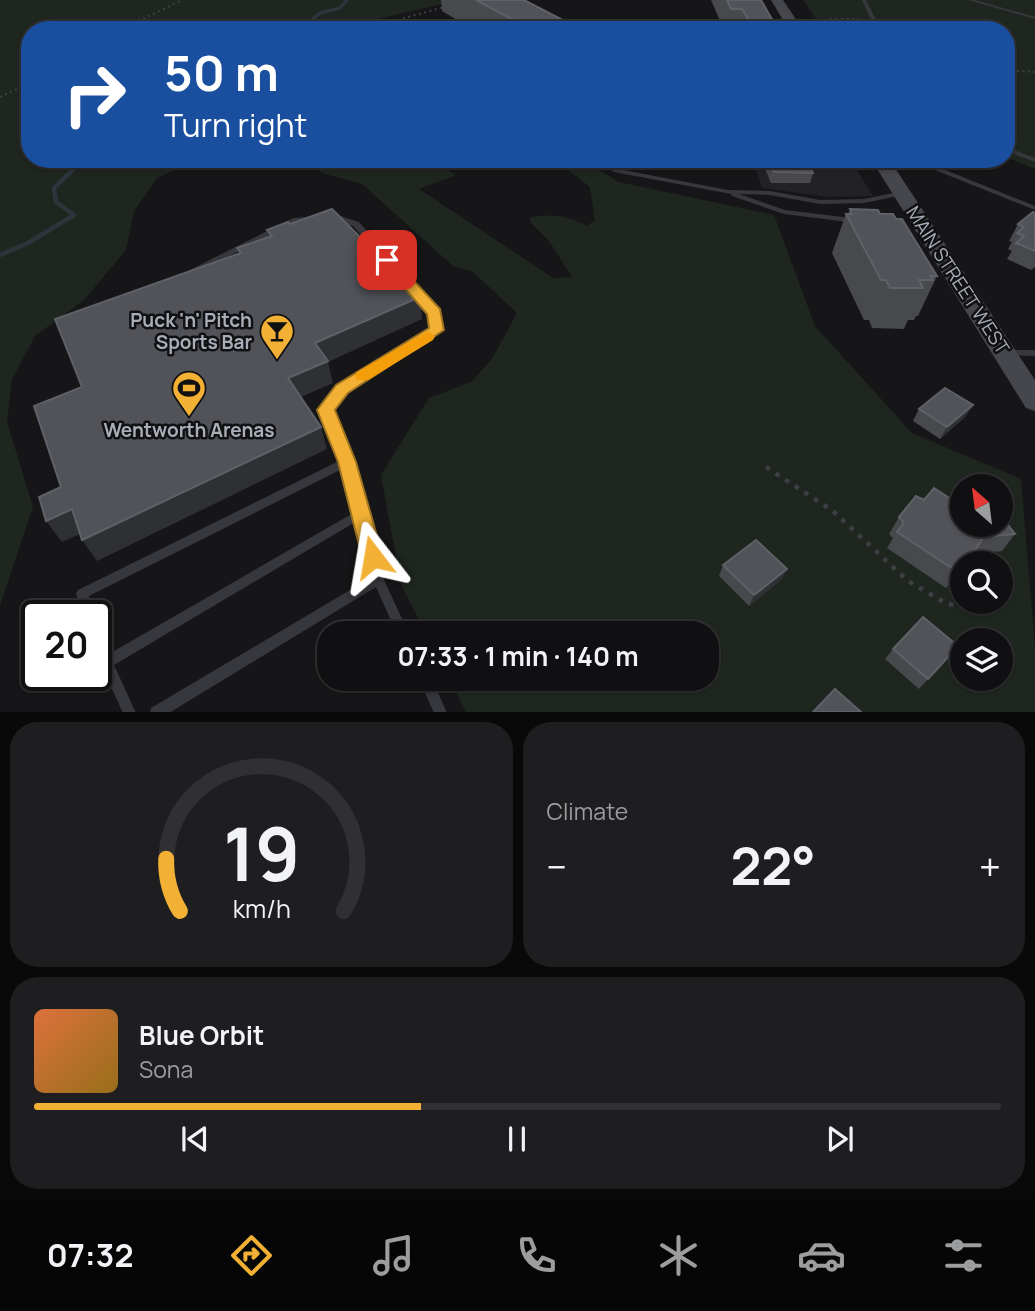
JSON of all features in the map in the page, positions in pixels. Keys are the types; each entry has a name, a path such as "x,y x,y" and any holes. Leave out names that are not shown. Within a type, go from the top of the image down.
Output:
{"main road":[{"path":"777,0 790,21"},
{"name":"MAIN STREET WEST","path":"886,168 903,193 916,223 1006,353 1035,401"}],"lane":[{"path":"864,0 873,19"},
{"path":"970,0 1035,18"},
{"path":"1015,152 1035,160"},
{"path":"613,168 616,171 728,192 784,212 820,219 862,221"},
{"path":"936,168 1035,208"},
{"path":"728,192 770,193 820,202 864,201 903,193"},
{"path":"186,274 296,220 334,216 356,224 434,313 437,330 342,389 326,410 347,462 379,582 397,621"},
{"path":"1006,353 1035,353"},
{"path":"84,600 82,594 347,462"},
{"path":"112,659 362,513"},
{"path":"156,712 379,582"},
{"path":"112,675 130,712"},
{"path":"431,691 441,712"}],"path":[{"path":"132,21 145,18 182,0"},
{"path":"394,21 445,6"},
{"path":"841,19 873,19"},
{"path":"1015,71 1035,72"},
{"path":"0,97 21,87"},
{"path":"766,467 833,511 908,582 950,604"}],"shaded area":[{"path":"0,0 460,0 369,21 21,21 21,168 179,168 157,178 134,211 126,250 84,300 35,336 12,380 7,422 33,507 0,606"},
{"path":"803,0 1035,0 1035,169 1015,161 1015,21 818,21"},
{"path":"313,168 444,168 456,175 419,189 553,278 572,277 549,241 530,222 530,218 559,216 587,226 595,220 590,187 566,168 596,168 619,182 774,215 815,326 912,433 1009,474 950,474 950,537 1013,537 1013,476 1021,479 1035,647 1035,712 466,712 455,691 719,691 719,621 420,621 401,585 381,475 429,398 471,382 492,359 517,313 473,272 453,266 362,184"},
{"path":"756,168 856,168 873,196 827,197 762,188"}],"building":[{"path":"476,0 524,0 565,21 515,21"},
{"path":"727,0 761,0 773,21 749,21 742,9 731,9"},
{"path":"772,168 811,168 813,173 774,172"},
{"name":"Wentworth Arenas","path":"332,209 420,297 315,343 328,361 288,378 321,427 82,540 72,509 46,521 39,497 61,487 34,406 82,387 55,319 241,253 237,248 272,236 267,230"},
{"path":"850,209 878,210 880,214 893,214 896,219 902,219 937,276 931,276 933,280 919,280 923,288 890,288 886,280 881,280 846,214 852,214"},
{"path":"1033,212 1035,251 1016,243 1024,236 1017,233 1024,227 1018,224"},
{"path":"945,388 973,405 947,427 919,409"},
{"path":"934,488 950,498 950,537 984,537 974,551 950,551 950,567 897,532 904,523 899,517 916,496 924,500"},
{"path":"756,540 787,569 754,595 723,565"},
{"path":"923,617 950,639 950,655 928,679 893,649"},
{"path":"835,689 861,712 813,712"}],"waterway":[{"path":"310,21 320,13 340,8 347,0"},
{"path":"0,255 28,243 74,215 56,202 54,188 75,168"}],"slow traffic":[{"path":"363,376 428,336"}],"place":[{"name":"Puck 'n' Pitch Sports Bar","path":"277,361"},
{"name":"Wentworth Arenas","path":"189,418"}],"route":[{"path":"373,557 347,462 326,410 342,389 437,330 434,313 387,260"}]}
